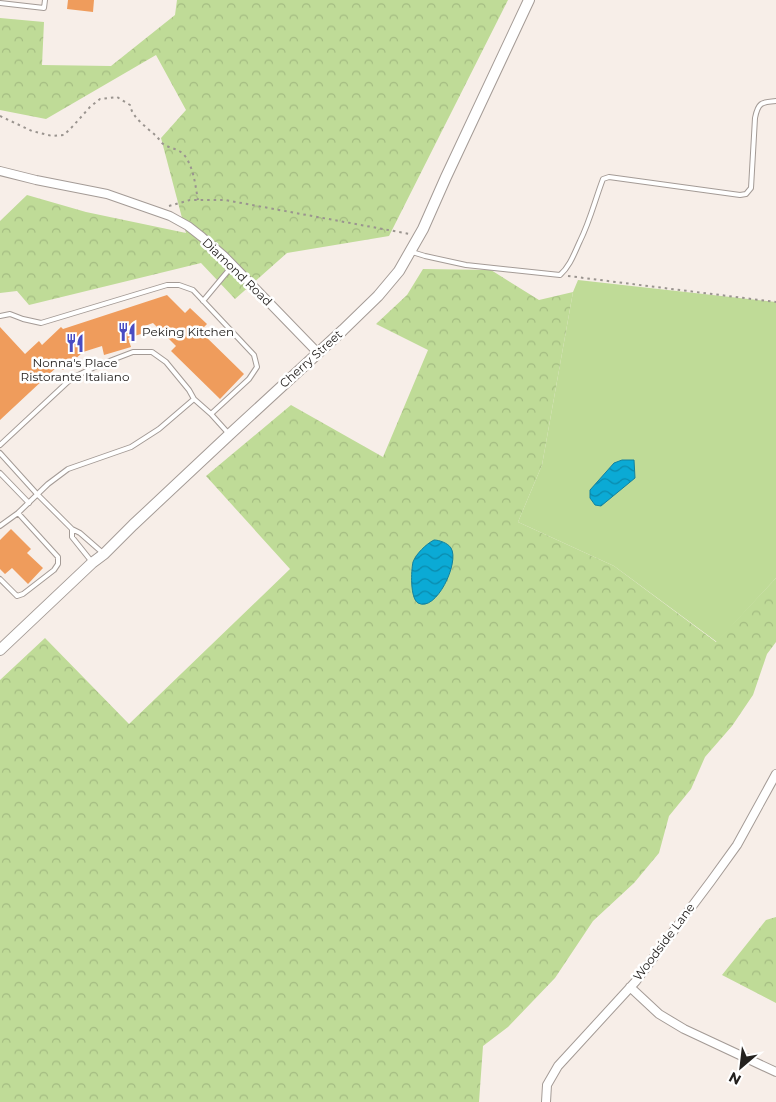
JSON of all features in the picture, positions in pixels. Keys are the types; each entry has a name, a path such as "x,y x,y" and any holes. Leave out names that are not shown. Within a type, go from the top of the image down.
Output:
{"street":[{"name":"Cherry Street","path":"0,650 343,330 378,296 399,271 420,235 530,0"},
{"name":"Diamond Road","path":"0,171 107,194 170,216 188,226 233,265 318,353"},
{"name":"Woodside Lane","path":"546,1102 547,1085 553,1073 630,987 711,881 737,845 776,774"},
{"path":"630,987 659,1014 684,1029 776,1072"}],"lane":[{"path":"0,3 17,2 44,8 45,0"},
{"path":"411,251 424,256 466,265 560,275 573,257 585,231 603,179 609,177 740,196 746,194 751,188 755,118 758,108 763,102 776,101"},
{"path":"203,301 233,265"},
{"path":"0,316 10,314 41,323 167,285 179,285 193,290 254,355 257,367 249,378 211,414"},
{"path":"0,445 72,378 132,352 152,352 166,362 194,398 229,435"},
{"path":"0,526 18,513 48,484 68,469 131,447 159,429 194,398"},
{"path":"0,453 72,529 80,533 104,554"},
{"path":"0,474 28,503"},
{"path":"0,578 17,596 23,594 54,570 58,564 58,557 18,513"},
{"path":"72,529 72,537 92,563"}],"path":[{"path":"0,116 38,133 52,136 64,135 100,99 117,97 130,105 130,108 139,120 162,143 179,150 184,155 193,170 198,200"},
{"path":"153,210 190,200 225,200 400,233 420,235"},
{"path":"560,275 776,302"}],"green space":[{"path":"177,0 508,0 389,236 287,253 235,299 201,263 29,305 17,291 0,293 0,221 27,195 86,212 186,233 161,138 186,110 156,55 46,119 0,110 0,18 44,22 42,65 111,66 175,15"},
{"path":"423,269 491,270 539,300 573,292 542,465 518,522 614,566 716,642 776,578 776,642 767,654 753,695 732,726 705,757 691,789 669,816 659,853 634,883 593,921 555,978 508,1027 483,1046 479,1102 0,1102 0,680 45,638 129,724 290,569 206,476 291,405 383,457 428,350 376,324 407,295"},
{"path":"578,280 776,302 776,578 717,642 614,566 518,522 542,465 573,292"},
{"path":"776,917 776,1003 722,975 766,920"}],"water":[{"path":"622,460 634,460 635,478 601,506 595,505 590,498 590,490 614,463"},
{"path":"434,540 443,542 451,548 453,555 452,564 445,584 439,594 432,601 425,604 418,603 412,590 413,562 416,556"}],"building":[{"path":"68,0 94,0 93,12 67,9"},
{"path":"167,295 185,313 190,308 207,324 200,331 244,374 220,399 171,351 176,346 153,323 142,327 144,333 128,338 131,347 104,355 102,346 83,352 63,370 59,365 0,420 0,327 25,354 39,341 42,345 61,327 63,329"},
{"path":"11,529 31,549 27,553 43,568 28,584 12,568 5,574 0,569 0,540"}],"place":[{"name":"Peking Kitchen","path":"127,332"},
{"name":"Nonna's Place Ristorante Italiano","path":"75,343"}]}
